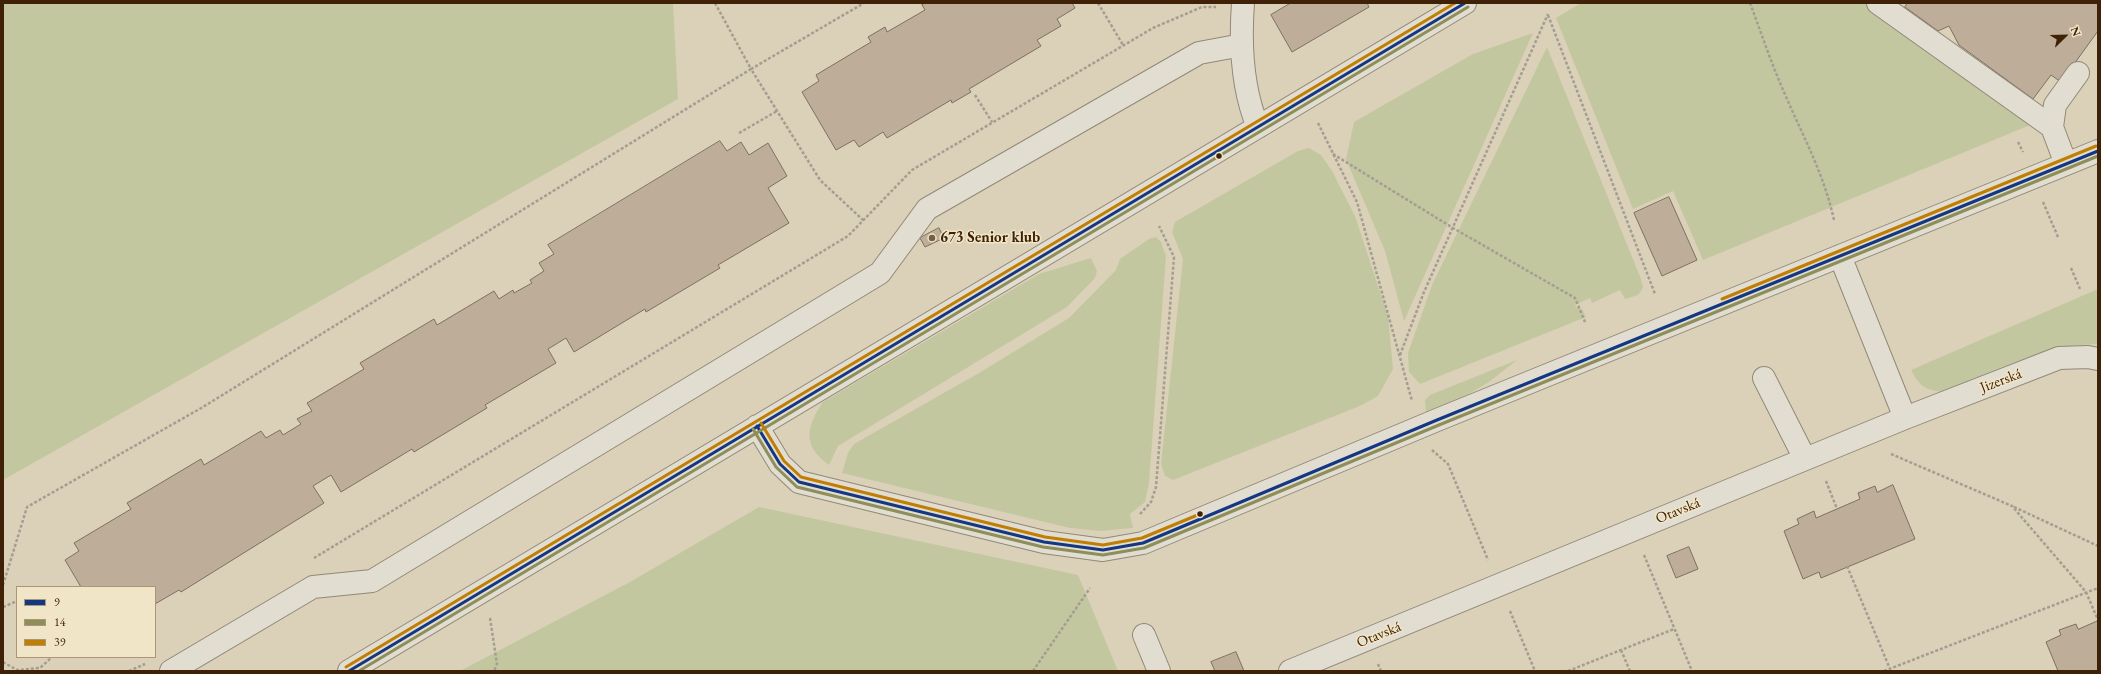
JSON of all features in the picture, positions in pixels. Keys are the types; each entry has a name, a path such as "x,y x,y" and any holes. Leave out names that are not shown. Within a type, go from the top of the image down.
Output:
{"street":[{"path":"350,671 1465,3"},
{"path":"1878,3 2052,127"},
{"path":"1243,5 1242,45 1249,106 1258,127"},
{"path":"171,671 313,588 372,581 880,273 927,209 1199,53 1242,45"},
{"path":"2066,164 2052,127 2055,104 2078,73"},
{"path":"757,426 780,464 800,482 1044,542 1103,550 1143,543 1422,426 2098,151"},
{"path":"1840,256 1905,418"},
{"name":"Jizerská","path":"1905,418 2059,358 2088,357 2098,359"},
{"path":"1764,378 1805,459"},
{"name":"Otavská","path":"1290,671 1905,418"},
{"path":"1144,635 1159,671"}],"path":[{"path":"715,3 751,69 820,180 863,220"},
{"path":"3,585 27,507 203,407 751,69 864,3"},
{"path":"1098,3 1123,45"},
{"path":"1750,3 1784,92 1811,148 1828,191 1834,220"},
{"path":"308,562 848,236 912,170 992,122 1153,28 1202,7 1243,5"},
{"path":"1400,355 1424,292 1548,14 1655,294"},
{"path":"975,95 992,122"},
{"path":"1305,99 1357,202 1410,394 1422,426 1433,452 1448,464 1535,671"},
{"path":"739,133 777,112"},
{"path":"1333,154 1453,228 1575,298 1585,322"},
{"path":"2043,200 2058,236"},
{"path":"1140,522 1139,514 1151,502 1156,487 1174,258 1159,226"},
{"path":"2071,268 2080,289"},
{"path":"1889,454 2012,506 2098,546"},
{"path":"1823,475 1837,509"},
{"path":"2012,506 2086,592 2098,620"},
{"path":"1633,530 1692,671"},
{"path":"1848,566 1890,669"},
{"path":"1034,671 1090,588"},
{"path":"1884,671 2098,588"},
{"path":"486,589 497,664 494,671"},
{"path":"3,607 16,601"},
{"path":"1568,671 1674,628"},
{"path":"1621,650 1630,671"},
{"path":"3,662 17,670 40,669 51,658"},
{"path":"129,671 148,661"}],"green space":[{"path":"3,3 673,3 678,99 3,480"},
{"path":"1581,3 1866,3 2035,123 1703,260 1673,191 1633,209 1556,18"},
{"path":"1533,33 1404,321 1385,251 1346,159 1354,122 1473,54"},
{"path":"1547,47 1641,279 1643,288 1638,295 1625,299 1620,290 1592,303 1590,298 1575,305 1577,308 1582,309 1586,317 1420,384 1409,372 1408,353 1432,285"},
{"path":"1309,148 1321,155 1332,171 1355,216 1388,316 1393,369 1378,396 1360,406 1173,480 1165,476 1161,464 1183,259 1172,232 1175,222 1298,151"},
{"path":"1156,237 1161,242 1166,256 1149,483 1145,502 1130,514 1133,528 1100,531 1070,528 842,473 848,453 854,444 979,373 1069,318 1116,270 1120,259 1149,239"},
{"path":"1091,258 1097,271 1095,278 1067,307 838,446 829,465 814,451 811,443 810,428 817,411 823,402 1039,274"},
{"path":"2098,289 2098,344 2057,349 2038,354 1999,368 1942,392 1931,390 1923,386 1911,370"},
{"path":"1517,360 1489,382 1467,395 1426,412 1425,400 1430,395"},
{"path":"759,507 1078,575 1118,671 460,671 630,582"}],"building":[{"path":"926,3 1072,3 1075,8 1057,19 1061,26 1037,40 1041,46 969,89 971,92 952,103 951,100 887,138 883,132 859,147 854,140 836,150 802,92 819,81 816,75 871,42 868,37 885,27 887,32 925,10 922,5"},
{"path":"1291,3 1367,3 1369,7 1292,52 1271,15"},
{"path":"1908,3 2098,3 2098,31 2061,82 2051,75 2033,99 1959,45 1949,26 1938,31 1905,7"},
{"path":"720,141 727,151 741,142 749,155 768,143 787,176 768,188 789,223 718,265 720,268 646,312 645,309 574,352 566,338 548,349 556,363 485,405 487,408 414,452 412,449 341,492 331,475 313,486 324,503 181,592 179,590 156,603 156,586 80,586 65,560 79,551 74,543 131,509 127,503 201,459 204,465 261,431 266,438 280,430 283,435 301,424 297,419 312,411 307,403 364,369 360,363 434,319 437,325 494,291 499,299 513,290 514,293 532,283 530,280 544,271 539,263 554,254 548,245"},
{"path":"1669,197 1697,260 1662,276 1634,213"},
{"name":"673 Senior klub","path":"939,228 944,238 925,247 920,238"},
{"path":"1893,485 1915,539 1821,578 1819,572 1803,579 1784,531 1799,524 1797,519 1814,511 1816,518 1860,499 1858,493 1875,486 1877,492"},
{"path":"1689,547 1698,569 1676,578 1667,556"},
{"path":"2098,621 2098,671 2058,671 2046,642 2061,635 2059,630 2076,624 2078,629"},
{"path":"1236,652 1244,671 1215,671 1211,662"}],"transit line":[{"name":"39","path":"346,667 1455,3"},
{"name":"9","path":"349,671 1465,3"},
{"name":"14","path":"359,671 1468,7"},
{"name":"39","path":"1722,299 2096,146"},
{"name":"9","path":"757,426 780,464 799,482 1044,542 1103,550 1143,543 1437,420 2098,151"},
{"name":"14","path":"753,429 776,467 797,487 1043,547 1103,555 1144,548 1439,425 2098,156"},
{"name":"39","path":"761,423 784,461 801,477 1045,537 1103,545 1142,538 1200,514"}],"place":[{"name":"673 Senior klub","path":"932,238"}]}
